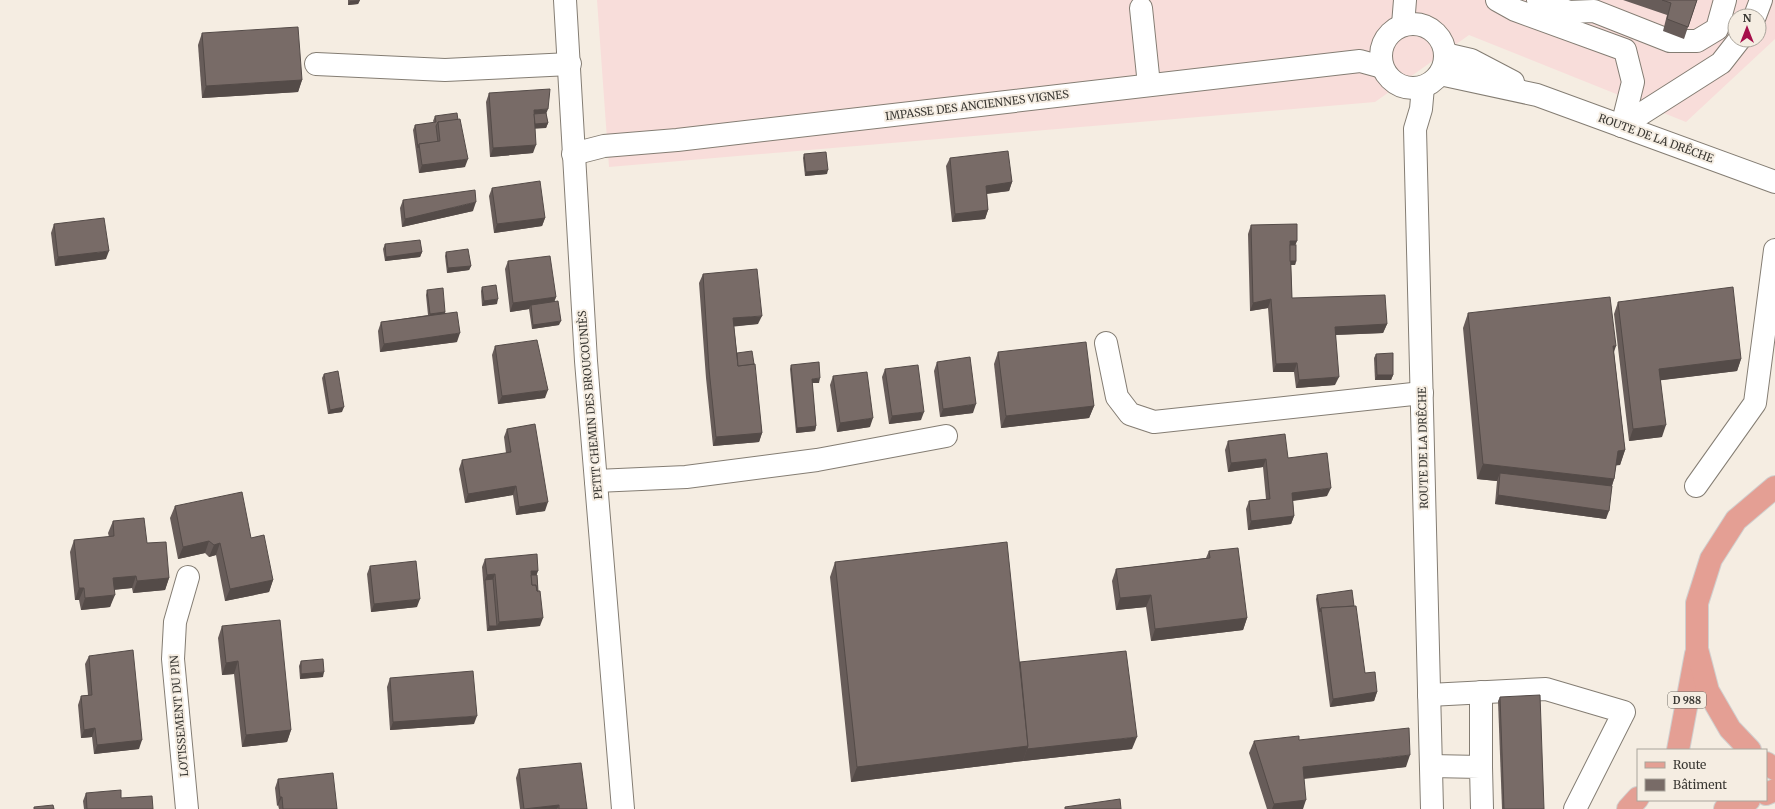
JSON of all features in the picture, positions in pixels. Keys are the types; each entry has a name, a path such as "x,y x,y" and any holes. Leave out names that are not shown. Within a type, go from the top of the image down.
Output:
{"main road":[{"path":"1749,749 1730,729 1708,691 1697,649 1698,603 1711,559 1736,520 1770,490 1775,488"},
{"name":"D 988","path":"1678,749 1697,649"},
{"path":"1628,809 1637,799"},
{"path":"1725,809 1747,801"}],"street":[{"name":"PETIT CHEMIN DES BROUCOUNIÈS","path":"565,0 570,64 573,154 586,361 623,809"},
{"path":"1405,0 1411,25"},
{"path":"1411,25 1413,0"},
{"path":"1538,0 1569,12 1594,11 1670,41 1698,41 1717,29 1725,0"},
{"path":"1508,3 1625,50 1633,82 1622,126"},
{"path":"1141,8 1149,85"},
{"path":"1411,25 1428,28 1437,34 1443,43 1436,72 1411,89 1399,86 1388,78 1382,66 1380,54 1384,42 1391,32 1411,25"},
{"path":"1622,126 1721,63 1733,48"},
{"name":"IMPASSE DES ANCIENNES VIGNES","path":"573,154 604,146 677,140 1360,61 1382,66"},
{"path":"316,64 445,70 570,64"},
{"name":"ROUTE DE LA DRÊCHE","path":"1432,809 1415,129 1421,109 1436,72 1537,95 1775,182"},
{"path":"1696,486 1755,403 1775,250"},
{"path":"1106,343 1117,397 1130,414 1154,422 1422,393"},
{"path":"596,481 686,477 817,460 946,436"},
{"name":"LOTISSEMENT DU PIN","path":"186,809 173,659 175,622 188,577"},
{"path":"1430,695 1546,689 1624,712 1575,809"},
{"path":"1481,692 1482,809"},
{"path":"1431,766 1481,767"}],"shaded area":[{"path":"597,0 1775,0 1775,39 1767,46 1767,8 1727,8 1727,48 1765,48 1686,122 1469,35 1375,102 609,167"}],"building":[{"path":"1662,0 1697,0 1688,27 1667,19 1671,3"},
{"path":"298,27 302,80 206,86 202,33"},
{"path":"550,89 548,109 534,110 536,145 493,148 489,93"},
{"path":"457,113 458,120 438,122 436,126 438,142 419,144 418,148 415,125 436,122 435,116"},
{"path":"546,113 548,123 535,124 534,114"},
{"path":"460,119 468,159 422,165 419,144 440,141 438,122"},
{"path":"1008,151 1012,182 986,186 988,210 955,214 950,158"},
{"path":"826,152 828,170 806,172 804,154"},
{"path":"540,181 545,218 497,224 492,188"},
{"path":"475,190 476,202 405,219 403,200"},
{"path":"104,218 109,251 58,257 54,224"},
{"path":"1297,224 1297,241 1290,241 1292,298 1385,295 1387,324 1335,327 1339,377 1299,380 1297,363 1276,364 1271,299 1253,303 1251,225"},
{"path":"420,240 422,252 386,257 385,244"},
{"path":"1290,245 1296,245 1296,261 1290,261"},
{"path":"468,249 471,266 448,268 446,252"},
{"path":"550,256 556,297 513,303 508,261"},
{"path":"757,269 762,316 733,318 738,366 755,364 762,433 716,437 709,369 703,274"},
{"path":"496,285 498,299 484,301 482,287"},
{"path":"1733,287 1741,359 1659,369 1666,425 1633,429 1618,302"},
{"path":"443,288 445,312 430,314 427,290"},
{"path":"1610,297 1616,346 1613,346 1625,450 1618,451 1614,479 1483,464 1468,313"},
{"path":"558,301 561,321 533,325 531,305"},
{"path":"457,312 460,333 384,344 381,322"},
{"path":"537,340 548,390 502,396 495,346"},
{"path":"1086,342 1094,406 1006,416 998,352"},
{"path":"752,351 754,364 738,366 737,353"},
{"path":"1393,353 1393,375 1377,375 1376,354"},
{"path":"970,357 976,404 943,409 937,362"},
{"path":"819,362 820,378 812,379 816,426 797,428 791,365"},
{"path":"918,365 924,412 892,416 885,369"},
{"path":"338,371 344,407 330,410 324,374"},
{"path":"867,372 873,418 840,423 833,376"},
{"path":"535,424 548,502 519,507 516,486 468,494 462,460 511,452 507,429"},
{"path":"1285,434 1288,458 1327,453 1331,488 1292,493 1294,516 1251,521 1249,501 1270,499 1266,459 1231,463 1228,441"},
{"path":"1500,473 1612,486 1609,511 1498,495"},
{"path":"242,492 251,538 264,535 273,580 230,589 220,543 214,545 209,541 183,547 175,506"},
{"path":"144,518 147,543 166,542 169,578 137,581 136,576 113,578 115,595 85,598 84,588 79,588 74,540 114,536 113,521"},
{"path":"1007,542 1028,746 857,767 835,562"},
{"path":"1238,548 1247,618 1155,629 1151,595 1120,598 1116,569 1210,558 1209,551"},
{"path":"537,554 538,571 531,571 532,585 536,585 537,591 540,591 543,618 499,622 495,574 487,575 485,559"},
{"path":"416,561 420,599 374,604 370,566"},
{"path":"531,575 537,575 538,591 536,585 532,585"},
{"path":"493,579 497,626 489,626 485,580"},
{"path":"1352,590 1354,606 1321,608 1320,612 1317,595"},
{"path":"1356,606 1365,673 1375,672 1377,692 1333,699 1321,608"},
{"path":"280,620 291,730 246,735 238,661 226,663 222,626"},
{"path":"133,650 142,740 97,745 95,728 84,730 81,696 92,695 89,656"},
{"path":"1126,651 1137,737 1027,749 1028,746 1020,662"},
{"path":"323,659 324,672 301,674 301,661"},
{"path":"473,671 477,716 393,722 390,678"},
{"path":"1540,695 1544,809 1504,809 1500,697"},
{"path":"1409,728 1410,755 1303,767 1306,800 1274,804 1254,741 1299,736 1299,740"},
{"path":"581,763 587,809 559,809 559,805 524,809 519,769"},
{"path":"333,773 337,809 283,809 278,779"},
{"path":"121,790 121,798 152,796 153,809 87,809 86,793"},
{"path":"1120,799 1121,809 1065,809 1065,807"},
{"path":"53,805 54,809 34,809 34,807"}]}
